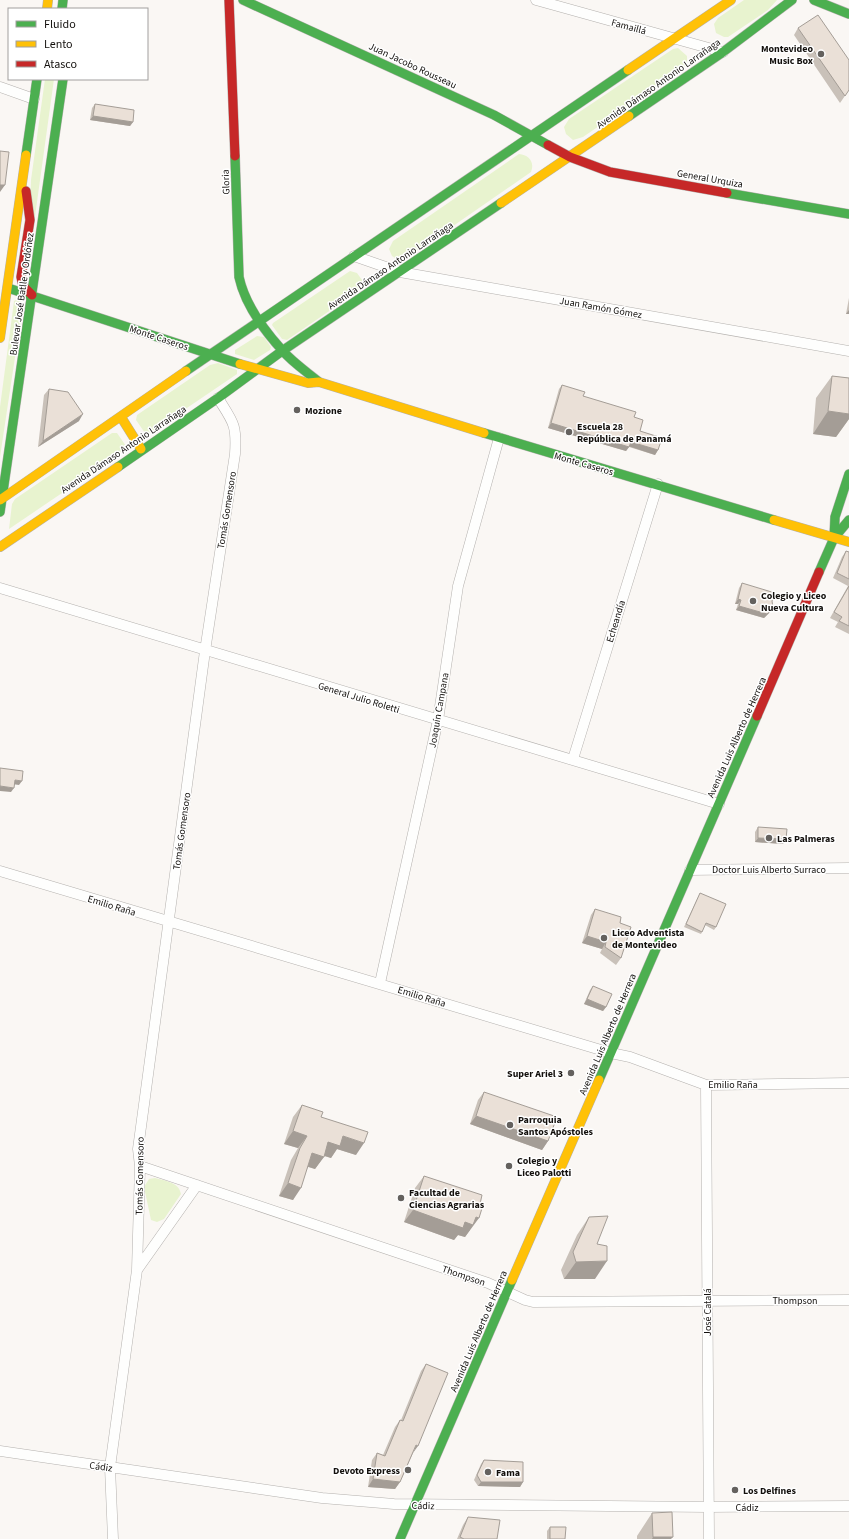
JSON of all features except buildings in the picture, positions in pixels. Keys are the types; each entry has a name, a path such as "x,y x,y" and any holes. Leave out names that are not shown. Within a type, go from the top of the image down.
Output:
{"street":[{"name":"Gloria","path":"229,0 239,277 242,291 258,320 282,351"},
{"name":"Juan Jacobo Rousseau","path":"243,0 494,115 570,157"},
{"name":"Famaillá","path":"536,0 723,52"},
{"path":"1,499 121,417 258,320 533,136 731,0"},
{"name":"Avenida Dámaso Antonio Larrañaga","path":"0,547 141,449 218,398 282,351 723,52 792,0"},
{"path":"814,0 836,4 849,14"},
{"name":"Bulevar José Batlle y Ordóñez","path":"0,338 3,286 23,179 37,80"},
{"name":"Bulevar José Batlle y Ordóñez","path":"0,512 63,80"},
{"path":"0,87 34,99"},
{"name":"General Urquiza","path":"570,157 610,172 849,214"},
{"path":"23,179 28,199 30,220 21,277 23,286 32,295"},
{"name":"Juan Ramón Gómez","path":"354,256 400,272 849,351"},
{"name":"Monte Caseros","path":"3,286 256,369 308,383 320,382"},
{"name":"Monte Caseros","path":"282,351 320,382 499,438 849,542"},
{"name":"Tomás Gomensoro","path":"113,1539 110,1467 137,1270 140,1166 138,1149 205,650 236,440 234,422 218,398"},
{"path":"121,417 141,449"},
{"name":"Joaquín Campana","path":"380,983 438,720 458,586 499,438"},
{"name":"Avenida Luis Alberto de Herrera","path":"834,538 835,516 849,474"},
{"name":"Echeandía","path":"573,759 658,484"},
{"name":"Avenida Luis Alberto de Herrera","path":"400,1539 834,538 849,520"},
{"name":"General Julio Roletti","path":"0,588 719,804"},
{"name":"Doctor Luis Alberto Surraco","path":"690,870 849,868"},
{"name":"Emilio Raña","path":"0,871 611,1053 630,1057 706,1085 849,1083"},
{"name":"José Catalá","path":"706,1085 706,1300 709,1539"},
{"name":"Thompson","path":"140,1166 488,1283 533,1302 849,1300"},
{"name":"Tomás Gomensoro","path":"137,1270 197,1185"},
{"name":"Cádiz","path":"0,1451 322,1498 414,1505 708,1507 849,1506"}],"green space":[{"path":"744,0 777,0 768,10 728,37 724,37 716,33 714,24 718,18"},
{"path":"678,48 687,56 687,63 685,67 583,137 573,140 566,134 564,127 569,119 673,49"},
{"path":"45,80 54,80 28,267 31,180"},
{"path":"519,154 528,157 532,162 531,172 407,258 398,260 392,256 389,249 393,241"},
{"path":"350,271 357,273 362,280 361,287 357,292 287,340 282,339 272,325 273,323"},
{"path":"21,299 23,304 0,457 0,407 14,301"},
{"path":"257,336 264,337 271,347 270,350 254,360 235,354 235,350"},
{"path":"218,363 237,370 237,374 150,433 145,433 136,420 137,415 210,365"},
{"path":"112,433 117,433 126,446 124,451 9,529 12,504 15,499"},
{"path":"155,1178 175,1184 180,1190 181,1194 164,1219 157,1222 151,1220 144,1187 149,1179"}],"traffic: fast":[{"path":"62,8 63,0"},
{"path":"243,0 494,115 548,145"},
{"path":"629,116 723,52 792,0"},
{"path":"814,0 849,14"},
{"path":"186,371 628,70"},
{"path":"26,155 37,80"},
{"path":"0,512 63,80"},
{"path":"235,156 239,277 242,287 250,307 268,334 290,359 319,382"},
{"path":"727,193 849,214"},
{"path":"118,467 218,398 282,351 501,203"},
{"path":"8,288 240,364"},
{"path":"484,433 774,520"},
{"path":"834,538 835,517 849,474"},
{"path":"819,572 834,538 849,520"},
{"path":"599,1080 757,716"},
{"path":"400,1539 512,1280"}],"traffic: slow":[{"path":"47,8 48,0"},
{"path":"628,70 731,0"},
{"path":"501,203 629,116"},
{"path":"0,338 26,155"},
{"path":"240,364 308,383 319,382 484,433"},
{"path":"0,500 186,371"},
{"path":"121,417 141,449"},
{"path":"0,547 118,467"},
{"path":"774,520 849,542"},
{"path":"512,1280 599,1080"}],"traffic: jam":[{"path":"229,0 235,156"},
{"path":"548,145 570,157 610,172 727,193"},
{"path":"26,191 30,220 21,277 23,286 32,295"},
{"path":"757,716 819,572"}],"place":[{"name":"Montevideo Music Box","path":"821,54"},
{"name":"Mozione","path":"297,410"},
{"name":"Escuela 28 República de Panamá","path":"569,432"},
{"name":"Colegio y Liceo Nueva Cultura","path":"753,601"},
{"name":"Las Palmeras","path":"769,838"},
{"name":"Liceo Adventista de Montevideo","path":"604,938"},
{"name":"Super Ariel 3","path":"571,1073"},
{"name":"Parroquia Santos Apóstoles","path":"510,1125"},
{"name":"Colegio y Liceo Palotti","path":"509,1166"},
{"name":"Facultad de Ciencias Agrarias","path":"401,1198"},
{"name":"Devoto Express","path":"408,1470"},
{"name":"Fama","path":"488,1472"},
{"name":"Los Delfines","path":"735,1490"}]}
